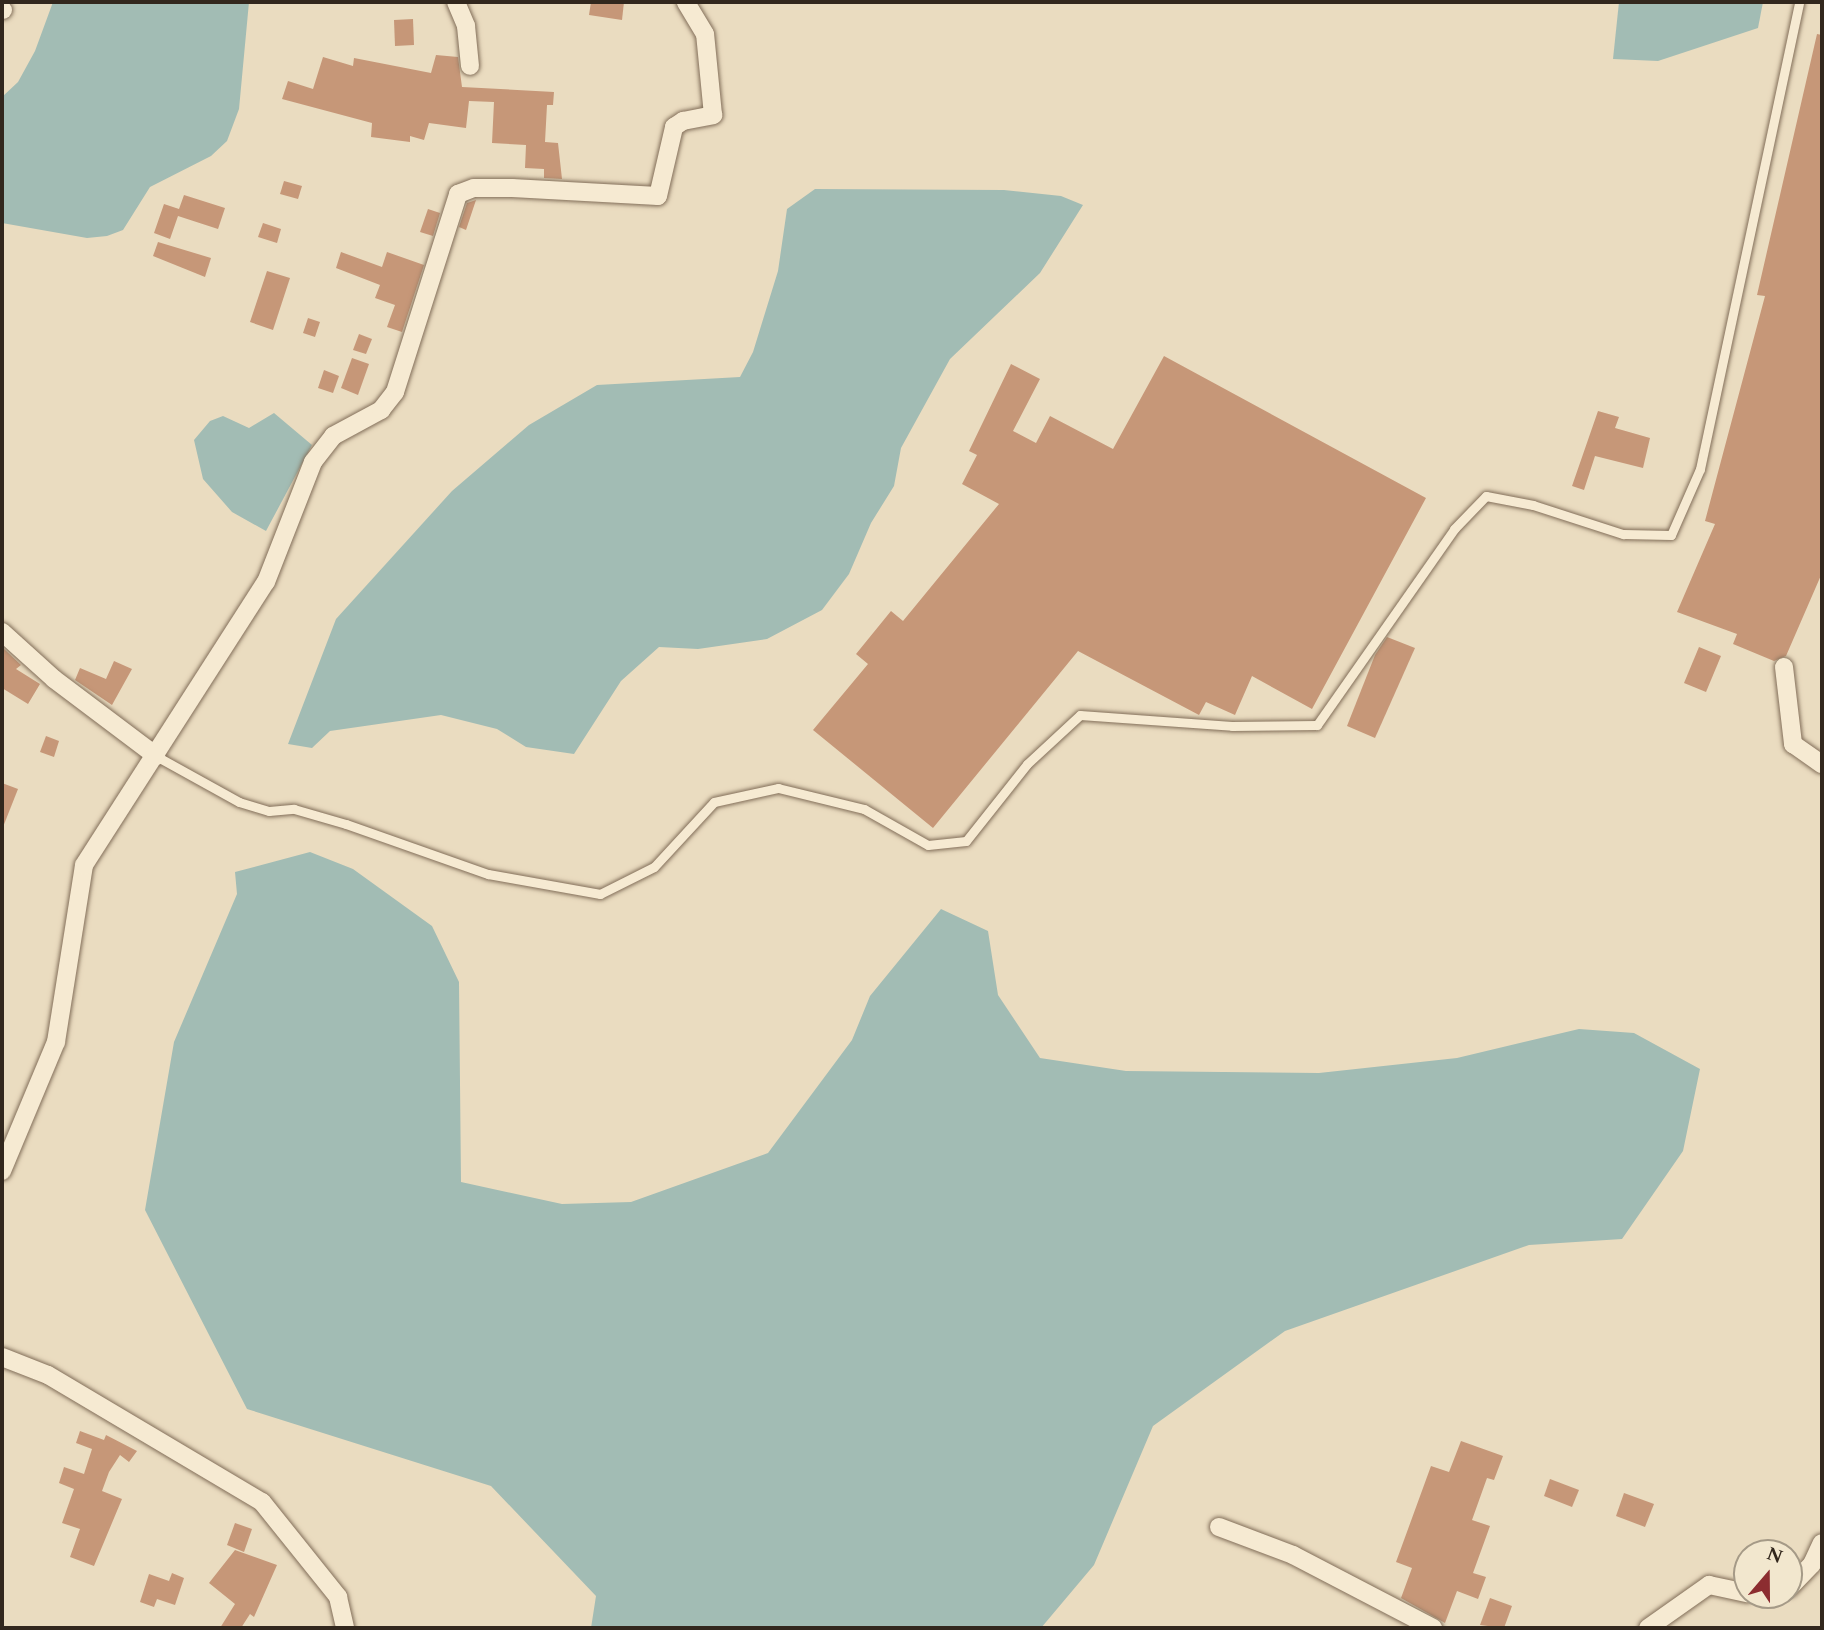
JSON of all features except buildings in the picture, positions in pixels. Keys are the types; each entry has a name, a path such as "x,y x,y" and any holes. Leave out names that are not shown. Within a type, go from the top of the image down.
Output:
{"street":[{"path":"456,2 466,26 470,66"},
{"path":"2,1171 56,1042 84,865 266,582 313,462 333,436 381,410 396,392 458,194 474,188 512,188 658,196 674,127 683,121 713,116 705,34 686,2"},
{"path":"2,632 54,679 156,756"},
{"path":"1784,667 1793,744 1822,764"},
{"path":"2,1357 48,1375 262,1502 338,1597 345,1628"},
{"path":"1219,1527 1293,1555 1433,1628"},
{"path":"1803,1573 1812,1564 1822,1543"},
{"path":"1648,1628 1709,1585 1733,1590"}],"lane":[{"path":"156,756 239,802 269,811 294,809 346,824 488,874 600,894 653,867 714,802 778,788 864,809 928,845 965,841 1027,764 1080,715 1232,726 1317,725 1454,529 1486,496 1533,505 1623,534 1671,536 1700,469 1799,2"}],"water":[{"path":"53,2 249,2 239,109 227,141 211,156 150,187 123,230 107,236 87,238 2,223 2,97 18,82 35,51"},
{"path":"1619,2 1763,2 1758,28 1658,61 1613,59"},
{"path":"815,189 1004,190 1061,196 1083,205 1040,273 950,359 901,448 894,486 871,523 849,574 822,610 767,639 698,649 659,647 621,681 574,754 526,747 497,729 441,715 330,731 312,748 288,744 336,619 452,491 529,425 597,385 740,377 753,352 778,271 787,209"},
{"path":"274,413 312,445 266,531 232,512 203,479 194,440 210,421 223,416 249,428"},
{"path":"310,852 353,869 432,926 459,982 461,1182 562,1204 631,1202 768,1153 852,1040 870,996 941,909 988,931 998,995 1040,1058 1126,1071 1319,1073 1457,1058 1579,1029 1634,1033 1700,1069 1683,1151 1622,1239 1529,1245 1285,1331 1153,1426 1094,1565 1041,1628 591,1628 596,1596 491,1486 247,1409 145,1210 174,1042 237,894 235,872"}]}
